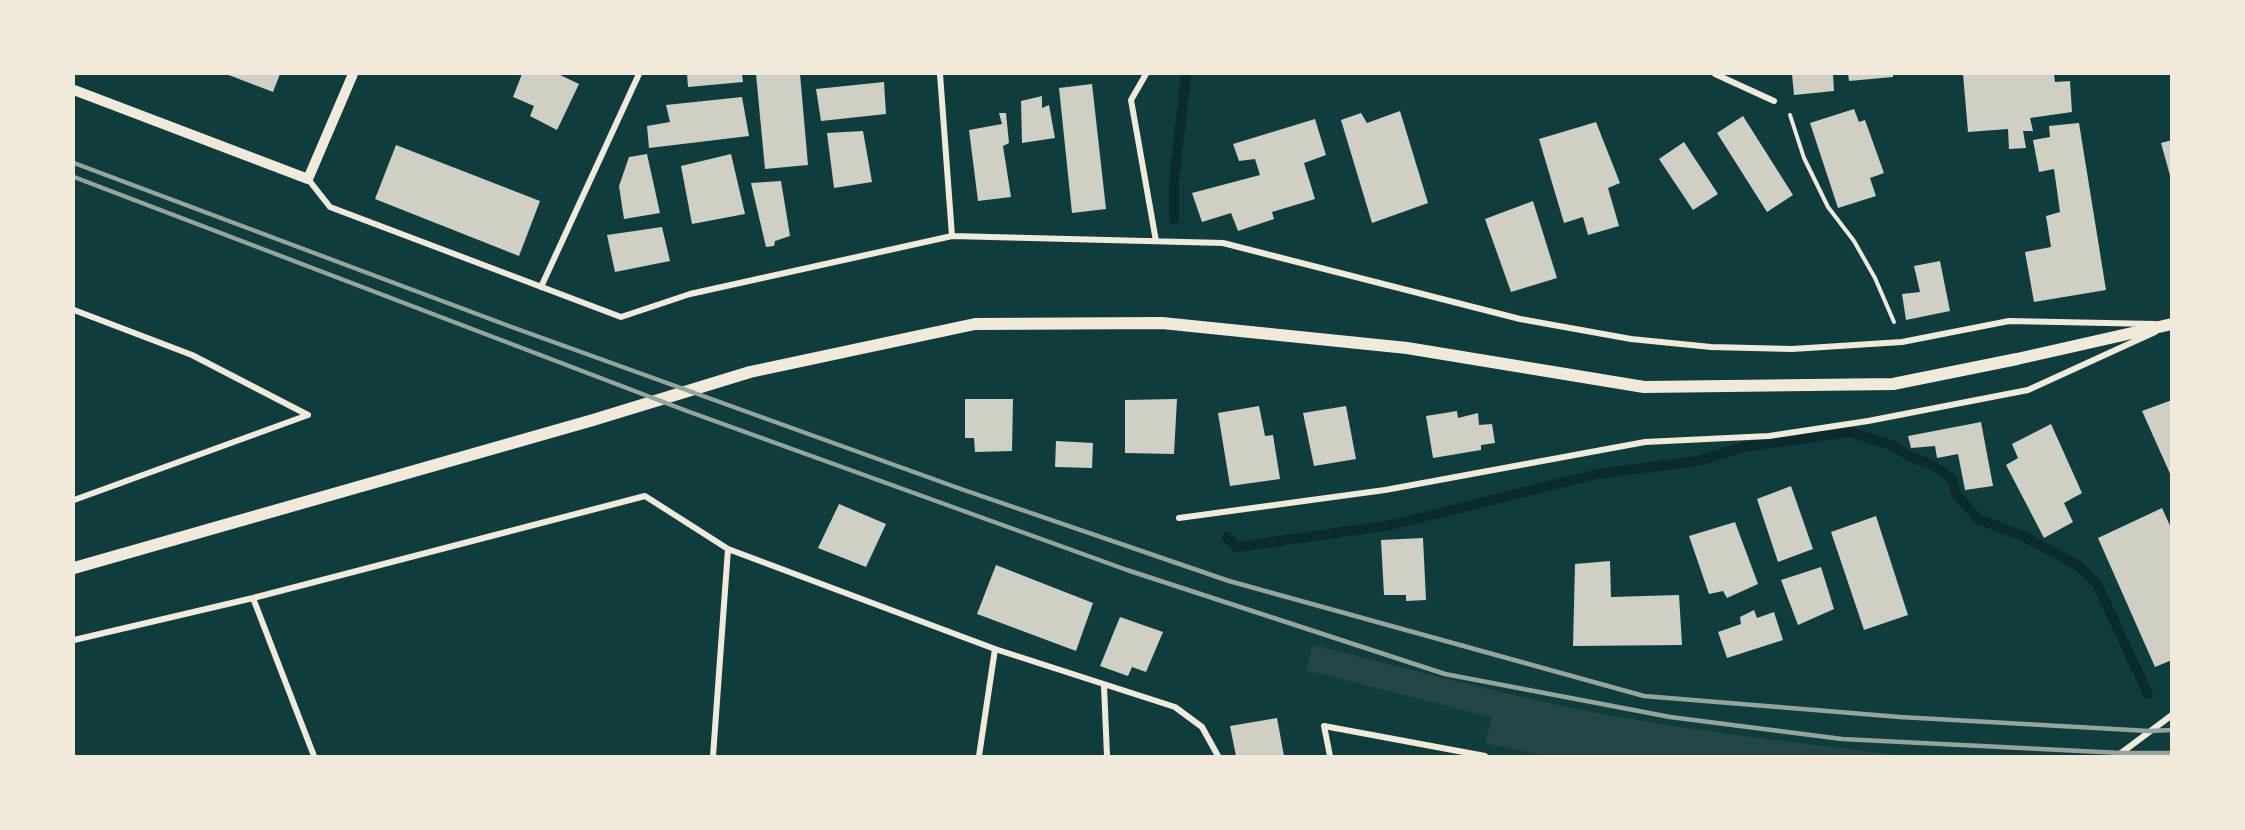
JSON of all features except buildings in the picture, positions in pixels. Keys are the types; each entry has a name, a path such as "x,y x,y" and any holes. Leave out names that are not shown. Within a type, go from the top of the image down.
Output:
{"main road":[{"path":"74,567 593,420 750,372 975,324 1162,323 1407,348 1644,387 1893,384 2172,324"}],"street":[{"path":"308,179 352,74"},
{"path":"541,287 639,74"},
{"path":"940,74 952,236"},
{"path":"1146,74 1131,100 1156,241"},
{"path":"1715,74 1774,101"},
{"path":"74,90 308,179 330,207 621,317 690,294 952,236 1223,243 1520,319 1631,339 1711,347 1792,348 1902,342 2009,321 2172,324"},
{"path":"74,310 192,355 308,415 74,500"},
{"path":"1179,518 1386,490 1645,442 1769,436 1868,421 2028,390 2172,324"},
{"path":"74,640 253,598 645,496 728,549 995,649 1104,686 1176,707 1202,727 1218,756"},
{"path":"713,756 728,549"},
{"path":"253,598 314,756"},
{"path":"979,756 995,649"},
{"path":"1104,686 1107,756"},
{"path":"2117,756 2172,715"},
{"path":"1330,756 1324,726 1485,756"}],"path":[{"path":"1774,101 1789,112 1804,158 1827,207 1854,242 1875,278 1902,342"}],"shaded area":[{"path":"1313,645 1575,709 1722,733 1905,756 1545,756 1486,743 1491,717 1306,670"}],"waterway":[{"path":"1174,220 1174,181 1186,75"},
{"path":"1227,537 1237,547 1391,525 1597,474 1698,461 1743,447 1850,432 1894,446 1911,457 1932,465 1952,479 1957,495 1978,519 2021,535 2079,566 2097,584 2148,694"}],"railway":[{"path":"74,163 509,326 961,489 1229,581 1644,696 1900,717 2149,731 2172,730"},
{"path":"74,177 687,411 1127,570 1445,674 1670,717 1842,739 2121,753 2172,753"}]}
